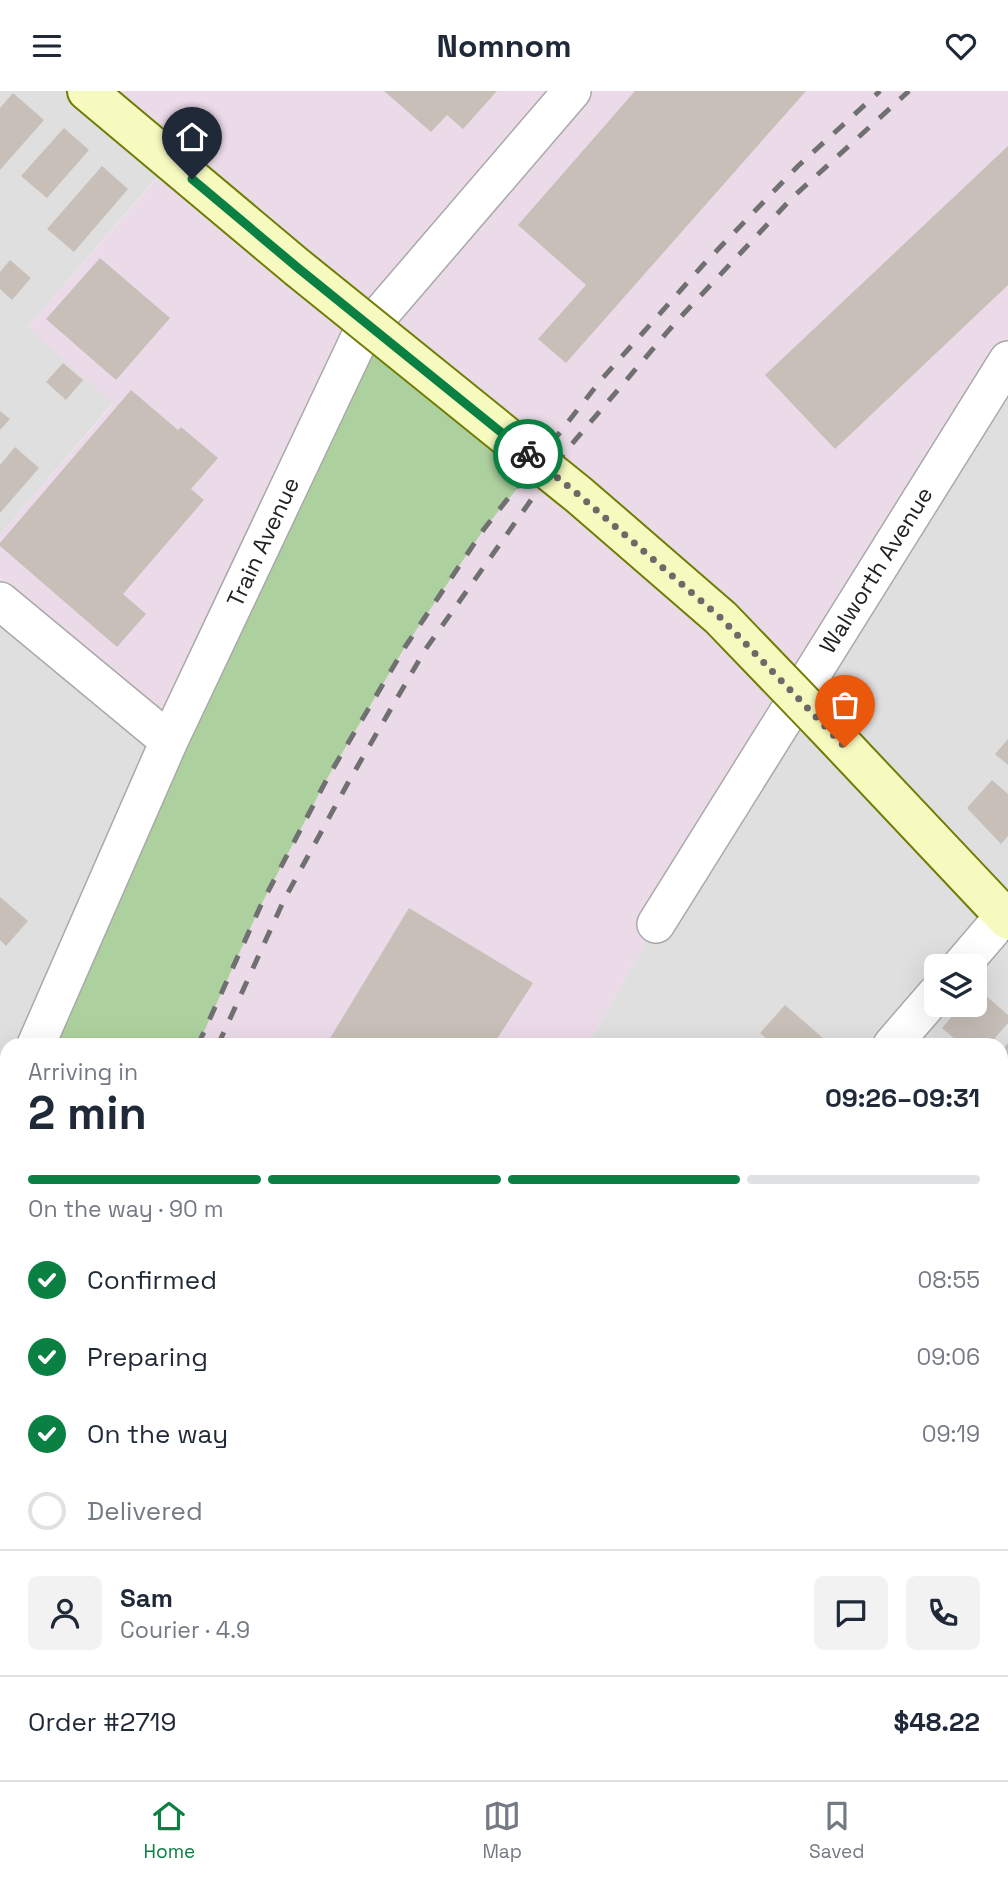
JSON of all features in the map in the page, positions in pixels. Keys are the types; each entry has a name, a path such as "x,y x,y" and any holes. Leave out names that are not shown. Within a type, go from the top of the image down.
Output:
{"street":[{"path":"87,91 298,268 579,495 721,618 1007,916 972,954"},
{"name":"Train Avenue","path":"39,1038 169,741 359,339 572,91"},
{"name":"Walworth Avenue","path":"656,924 1008,360"},
{"path":"0,601 169,741"},
{"path":"898,1038 924,1008"}],"shaded area":[{"path":"0,91 87,91 171,161 28,327 113,403 0,535"},
{"path":"87,91 1008,91 1008,360 656,924 592,1038 201,1038 261,905 328,777 405,647 484,529 538,463 169,741 0,601 0,535 113,404 28,327 171,162"},
{"path":"1008,360 1008,1038 592,1038 656,924"},
{"path":"0,601 169,741 39,1038 0,1038"}],"green space":[{"path":"359,339 539,462 484,529 405,647 328,777 261,905 201,1038 39,1038"}],"building":[{"path":"384,91 497,91 463,129 447,115 431,132"},
{"path":"635,91 806,91 566,363 538,339 586,285 518,225"},
{"path":"13,93 44,120 0,170 0,108"},
{"path":"64,128 89,150 47,198 21,176"},
{"path":"1008,146 1008,285 835,449 765,375"},
{"path":"102,166 128,189 74,252 47,229"},
{"path":"100,258 170,318 116,380 46,319"},
{"path":"10,260 31,278 12,300 0,289 0,272"},
{"path":"63,363 83,380 66,400 46,382"},
{"path":"131,390 178,430 181,427 218,458 191,489 204,500 123,594 146,614 117,647 0,546 0,543"},
{"path":"0,411 10,419 0,430"},
{"path":"15,447 39,468 0,513 0,465"},
{"path":"1008,739 1008,765 995,754"},
{"path":"992,780 1008,794 1008,836 1001,844 967,808"},
{"path":"0,897 28,921 6,946 0,940"},
{"path":"409,908 533,983 498,1038 330,1038"},
{"path":"987,997 1008,1015 1008,1023 995,1038 954,1038 942,1028 952,1017 987,1017"},
{"path":"785,1005 823,1038 765,1038 760,1033"}],"railway":[{"path":"201,1038 261,905 328,777 405,647 484,529 601,380 703,265 798,166 880,91"},
{"path":"221,1038 284,900 425,650 565,452 675,323 793,197 909,91"}],"way so far":[{"path":"528,454 721,618 845,747"}],"route":[{"path":"192,179 528,454"}]}
